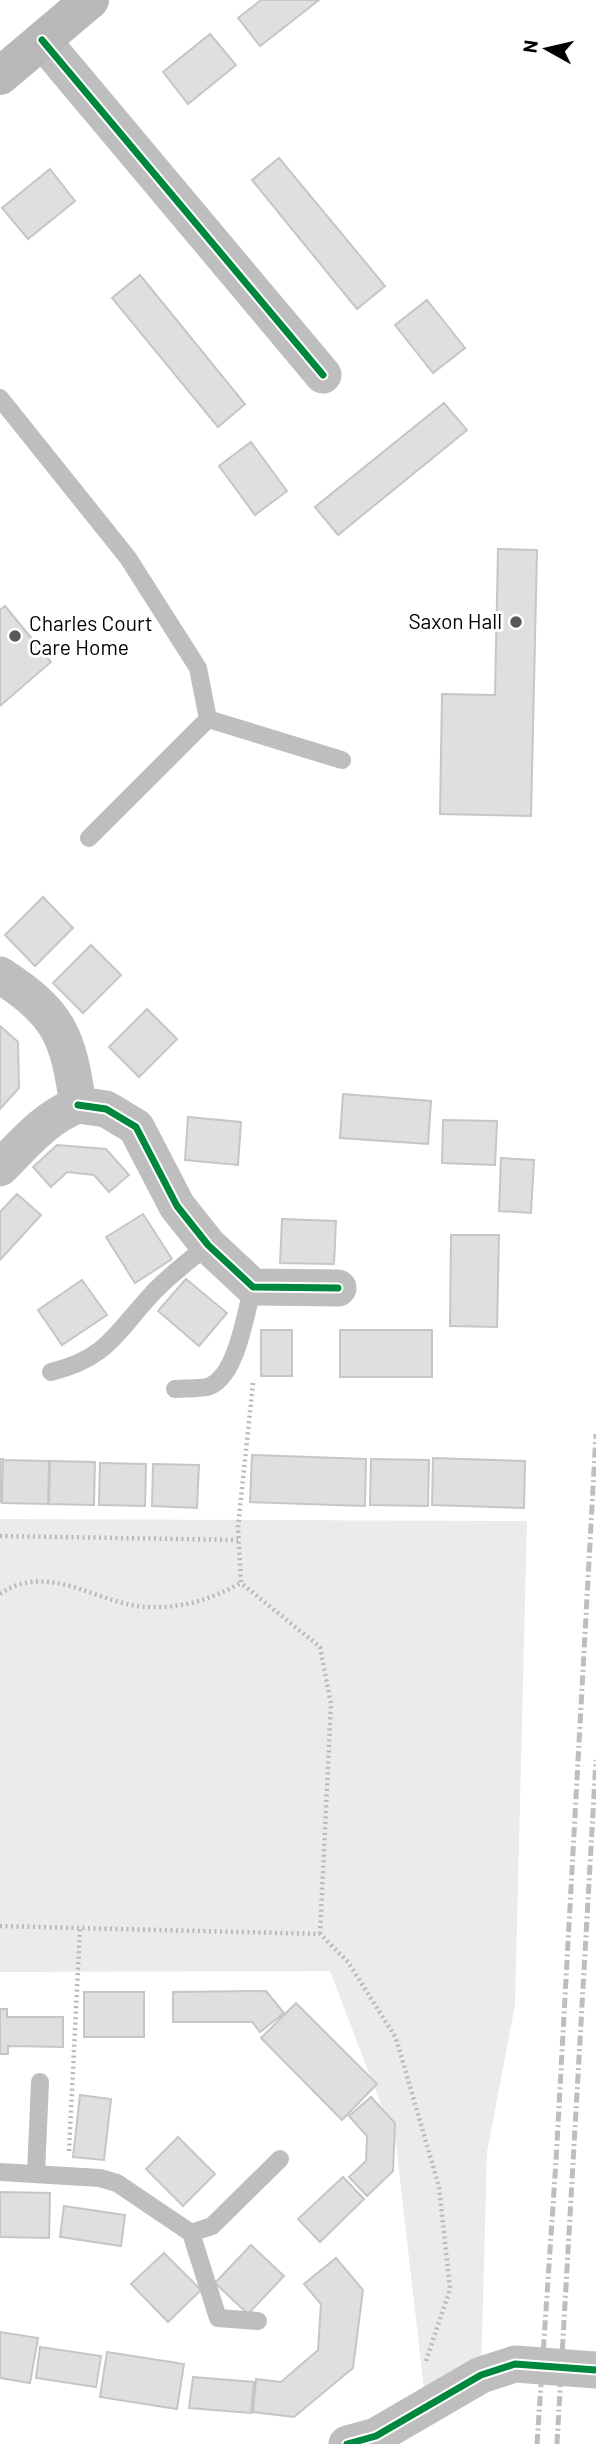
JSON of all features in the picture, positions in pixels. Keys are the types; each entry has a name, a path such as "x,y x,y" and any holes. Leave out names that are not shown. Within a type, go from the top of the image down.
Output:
{"street":[{"path":"0,76 90,0"},
{"path":"42,40 323,374"},
{"path":"0,975 41,1003 58,1028 71,1055 78,1105"},
{"path":"0,1168 61,1111 78,1105 106,1109 135,1127 177,1206 208,1245 253,1287 338,1288"},
{"path":"347,2444 376,2436 481,2375 515,2364 596,2370"}],"lane":[{"path":"0,398 128,558 198,668 208,719"},
{"path":"208,719 342,760"},
{"path":"89,838 208,719"},
{"path":"51,1372 75,1366 99,1354 152,1294 208,1245"},
{"path":"175,1389 208,1387 222,1380 233,1361 253,1287"},
{"path":"36,2174 40,2082"},
{"path":"191,2233 212,2226 280,2159"},
{"path":"0,2172 100,2178 117,2183 191,2233 218,2318 257,2321"}],"path":[{"path":"253,1379 239,1540 242,1584 320,1647 331,1704 320,1934"},
{"path":"0,1536 239,1540"},
{"path":"0,1594 10,1587 54,1581 148,1607 204,1602 242,1584"},
{"path":"0,1926 320,1934 348,1962 396,2038 439,2187 450,2289 425,2359 426,2407"},
{"path":"68,2176 80,1929"}],"shaded area":[{"path":"0,1519 527,1521 515,2005 487,2152 481,2375 426,2407 396,2144 330,1971 0,1972"}],"building":[{"path":"261,0 319,0 260,46 238,18"},
{"path":"210,34 236,65 188,104 163,72"},
{"path":"279,158 385,286 357,309 252,180"},
{"path":"50,169 75,201 28,239 2,208"},
{"path":"140,275 245,404 218,427 112,298"},
{"path":"427,300 465,348 433,373 395,325"},
{"path":"444,403 467,430 338,535 315,507"},
{"path":"251,442 287,491 255,515 219,466"},
{"name":"Saxon Hall","path":"498,549 537,550 531,816 440,814 442,694 495,695"},
{"name":"Charles Court Care Home","path":"5,606 51,662 0,706 0,610"},
{"path":"43,897 73,928 35,966 5,935"},
{"path":"91,945 121,975 83,1013 53,983"},
{"path":"147,1009 177,1039 139,1077 109,1047"},
{"path":"0,1026 18,1042 19,1088 0,1109"},
{"path":"343,1094 431,1101 428,1144 340,1138"},
{"path":"188,1117 241,1122 238,1165 185,1160"},
{"path":"443,1120 497,1121 495,1165 442,1163"},
{"path":"57,1145 106,1149 129,1175 109,1192 94,1175 67,1172 51,1187 33,1167"},
{"path":"501,1158 534,1160 531,1213 499,1211"},
{"path":"17,1194 41,1215 0,1260 0,1212"},
{"path":"143,1214 172,1259 135,1283 106,1237"},
{"path":"282,1219 336,1221 334,1264 280,1263"},
{"path":"451,1235 499,1235 497,1327 450,1326"},
{"path":"186,1279 227,1313 199,1346 158,1311"},
{"path":"82,1280 107,1315 62,1345 38,1310"},
{"path":"261,1330 292,1330 292,1376 261,1376"},
{"path":"340,1330 432,1330 432,1377 340,1377"},
{"path":"252,1455 366,1459 365,1506 250,1502"},
{"path":"433,1458 525,1461 524,1508 432,1505"},
{"path":"0,1459 3,1459 1,1502 0,1502"},
{"path":"371,1459 429,1460 428,1506 370,1505"},
{"path":"3,1460 49,1461 48,1504 2,1503"},
{"path":"50,1461 95,1462 94,1505 49,1504"},
{"path":"100,1463 146,1464 145,1506 99,1505"},
{"path":"153,1464 199,1465 197,1508 152,1506"},
{"path":"266,1991 284,2013 260,2032 252,2022 173,2022 173,1992"},
{"path":"84,1992 144,1992 144,2037 84,2037"},
{"path":"296,2003 377,2084 342,2120 261,2038"},
{"path":"0,2009 7,2009 7,2017 63,2017 63,2047 8,2046 8,2054 0,2054"},
{"path":"80,2095 111,2099 104,2160 73,2157"},
{"path":"371,2097 395,2123 393,2171 367,2196 349,2177 366,2161 367,2136 349,2116"},
{"path":"178,2137 215,2174 183,2206 146,2169"},
{"path":"343,2177 364,2199 320,2242 298,2219"},
{"path":"0,2192 50,2193 49,2238 0,2237"},
{"path":"64,2206 125,2215 121,2246 60,2237"},
{"path":"251,2245 284,2276 248,2314 215,2283"},
{"path":"164,2253 201,2290 168,2322 131,2284"},
{"path":"336,2258 363,2290 353,2368 294,2417 253,2412 256,2379 281,2382 318,2350 321,2304 304,2284"},
{"path":"0,2332 38,2338 30,2383 0,2378"},
{"path":"40,2347 101,2356 96,2387 36,2378"},
{"path":"107,2352 184,2364 177,2409 100,2397"},
{"path":"193,2377 254,2382 251,2413 189,2408"}],"railway":[{"path":"537,2444 556,2161 596,1434"},
{"path":"557,2444 596,1760"}],"cycle path":[{"path":"42,40 323,375"},
{"path":"78,1105 106,1109 136,1127 177,1206 208,1245 253,1287 338,1288"},
{"path":"347,2444 376,2436 481,2375 515,2364 596,2370"}],"place":[{"name":"Saxon Hall","path":"516,622"},
{"name":"Charles Court Care Home","path":"15,636"}]}
